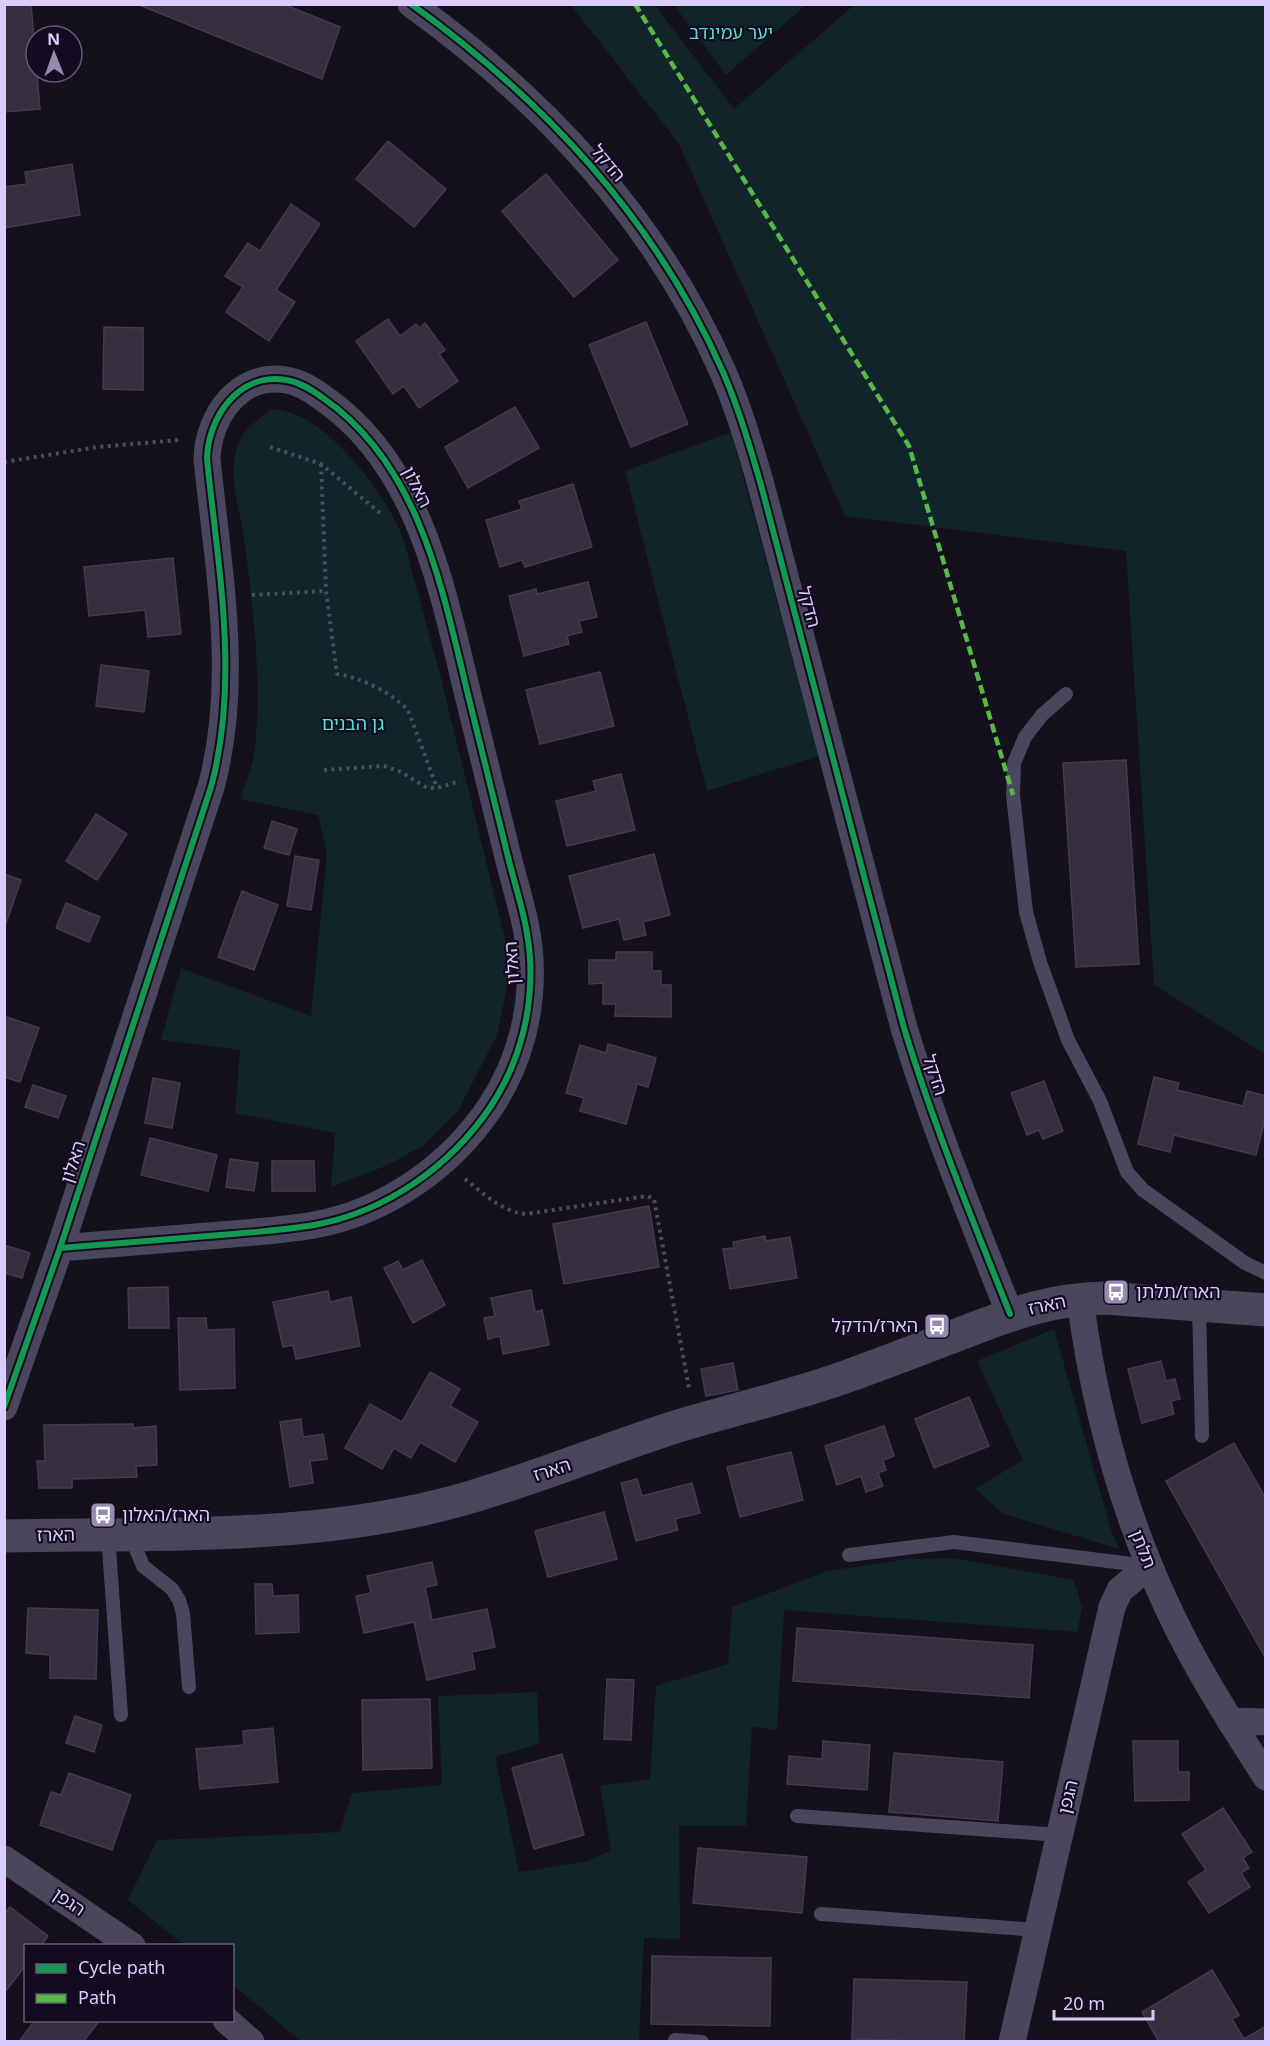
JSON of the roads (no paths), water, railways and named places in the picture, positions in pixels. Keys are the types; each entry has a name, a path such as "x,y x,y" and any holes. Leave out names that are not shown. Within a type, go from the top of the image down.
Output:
{"street":[{"name":"הדקל","path":"411,4 488,63 528,99 603,179 638,224 669,272 698,321 723,373 744,428 761,485 904,1028 922,1087 952,1170 1010,1314"},
{"name":"האלון","path":"4,1407 60,1248 215,771 222,738 226,689 224,625 207,459 208,438 221,410 250,384 268,379 297,383 309,388 332,404 370,440 399,481 421,529 448,614 521,908 530,956 529,1003 520,1047 502,1089 477,1127 443,1162 408,1188 376,1204 317,1224 253,1232 60,1248"},
{"name":"הארז","path":"4,1536 296,1528 405,1513 491,1491 696,1421 762,1404 845,1377 1033,1307 1080,1299 1120,1298 1266,1310"},
{"name":"תלתן","path":"1080,1299 1091,1372 1109,1447 1120,1486 1149,1566 1190,1651 1230,1721 1266,1777"},
{"name":"הגפן","path":"1012,2042 1112,1607 1120,1590 1149,1566"},
{"path":"1230,1721 1266,1722"},
{"name":"הגפן","path":"4,1859 129,1944"},
{"path":"228,2022 251,2042"}],"lane":[{"path":"1066,693 1042,715 1026,737 1014,763 1012,795 1025,901 1040,962 1068,1040 1100,1101 1127,1172 1143,1190 1245,1263 1266,1273"},
{"path":"1199,1304 1202,1436"},
{"path":"119,1534 144,1566 172,1589 178,1600 183,1612 189,1687"},
{"path":"119,1534 121,1715"},
{"path":"849,1555 954,1542 1149,1566"},
{"path":"797,1816 1060,1835"},
{"path":"821,1914 1037,1930"},
{"path":"675,2040 702,2042"}],"place":[{"name":"הארז/תלתן","path":"1116,1292"},
{"name":"הארז/הדקל","path":"937,1326"},
{"name":"הארז/האלון","path":"103,1515"}],"park label":[{"name":"יער עמינדב","path":"731,33"},
{"name":"גן הבנים","path":"353,724"}]}
